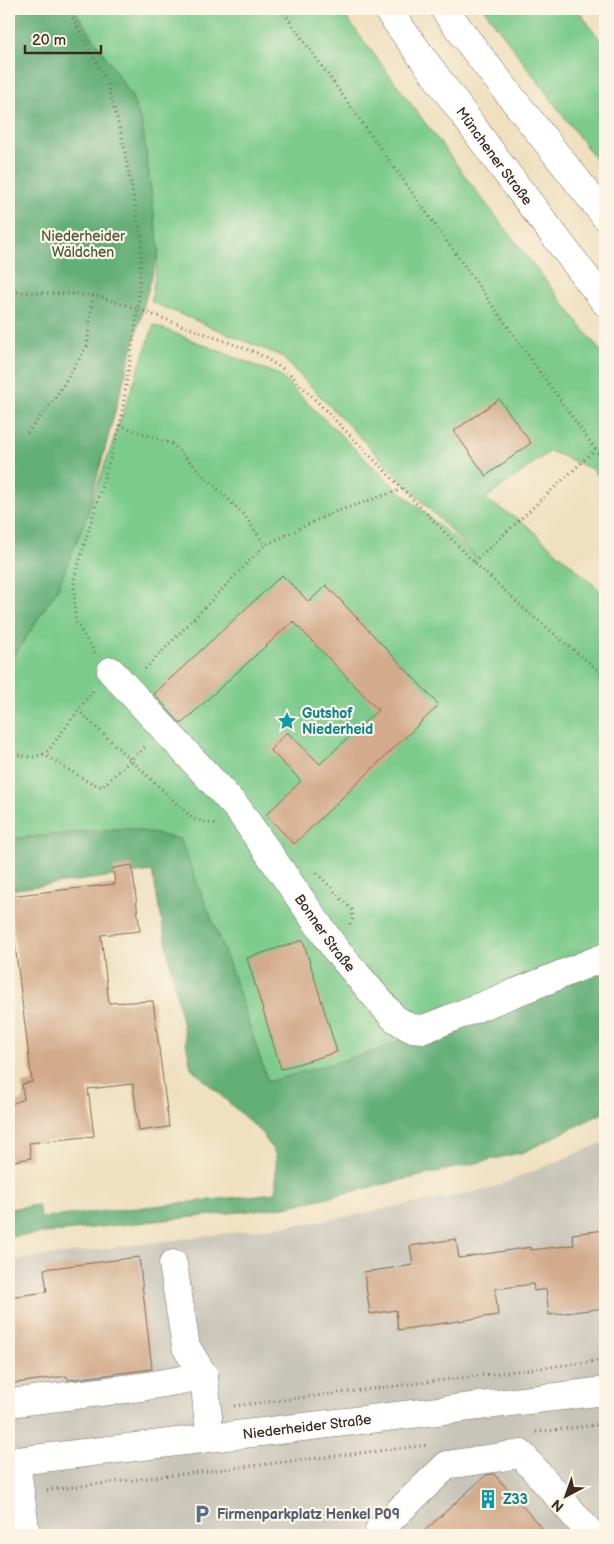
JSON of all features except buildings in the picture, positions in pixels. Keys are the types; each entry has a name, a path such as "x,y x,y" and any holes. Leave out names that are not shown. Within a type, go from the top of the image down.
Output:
{"main road":[{"name":"Münchener Straße","path":"386,9 502,167 605,302"},
{"path":"444,9 605,216"},
{"name":"Bonner Straße","path":"119,679 238,809 336,950 394,1018 410,1028 424,1029 605,956"},
{"path":"173,1264 186,1347 204,1376 210,1437"},
{"path":"9,1404 141,1387 204,1376"},
{"name":"Niederheider Straße","path":"12,1461 605,1391"},
{"path":"383,1535 379,1530 447,1465 521,1454 592,1535"},
{"path":"12,1461 20,1490 26,1535"}],"path":[{"path":"68,9 106,80 122,137 142,241 138,310 120,425 74,580 75,621 88,646 119,679"},
{"path":"281,9 605,463"},
{"path":"9,298 18,292 93,295 257,353 288,372 474,562 522,608 605,676"},
{"path":"28,433 54,400 87,346 93,295"},
{"path":"120,425 172,444 244,515 265,545"},
{"path":"474,562 595,450"},
{"path":"9,751 28,758 38,757 43,754 78,710 119,679 265,545 332,513 403,489"},
{"path":"78,710 193,819 220,826 249,825"},
{"path":"43,754 87,781 102,786 164,729"},
{"path":"207,1409 605,1360"},
{"path":"532,1432 605,1424"},
{"path":"20,1490 56,1490 436,1444"}],"shaded area":[{"path":"605,1142 605,1535 9,1535 9,1261 323,1221 490,1189"}],"green space":[{"name":"Niederheider Wäldchen","path":"9,9 74,9 131,95 142,124 159,250 87,515 58,588 9,664"},
{"path":"74,9 340,9 477,192 605,357 605,483 592,469 550,451 485,499 525,524 605,595 605,961 375,1051 268,1083 227,958 126,828 9,839 9,500 87,515 154,325 279,375 387,480 479,560 281,356 151,302 159,250 142,124 131,95"},
{"path":"484,9 577,9 605,46 605,172"},
{"path":"126,828 180,839 227,958 268,1082 375,1051 605,961 605,1112 524,1152 285,1207 9,1237 9,1209 38,1205 41,1218 276,1193 276,1155 261,1132 191,1068 152,871 9,890 9,839"}],"place":[{"name":"Gutshof Niederheid","path":"287,721"},
{"name":"Z33","path":"488,1499"},
{"name":"Firmenparkplatz Henkel P09","path":"202,1514"}]}
